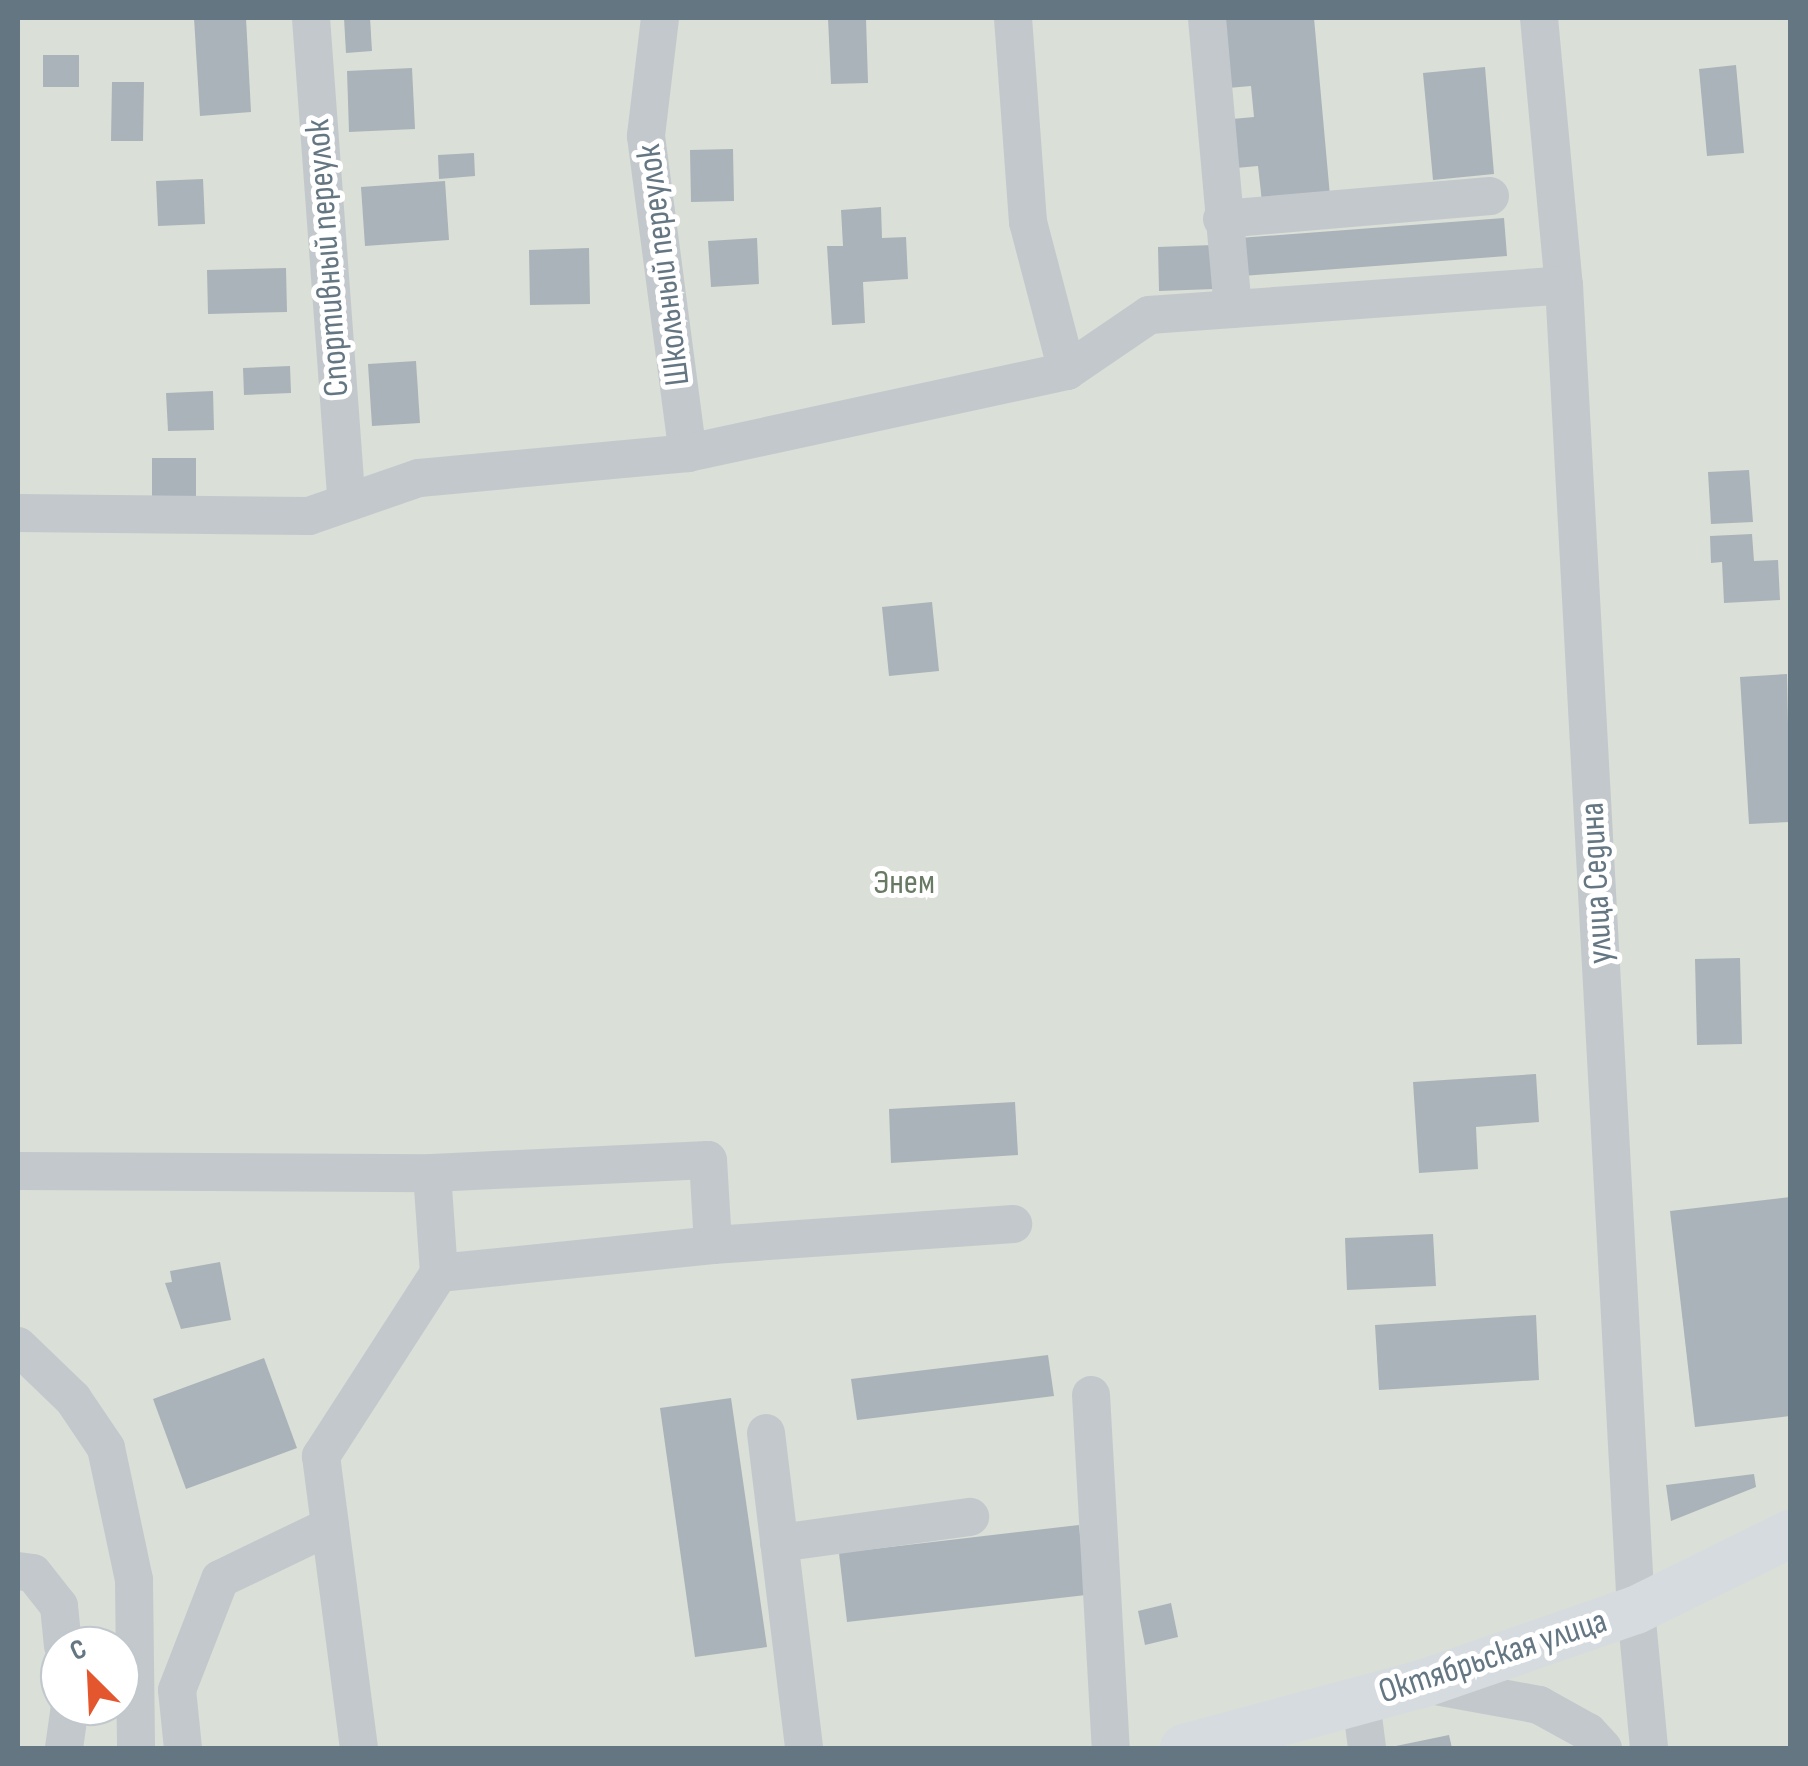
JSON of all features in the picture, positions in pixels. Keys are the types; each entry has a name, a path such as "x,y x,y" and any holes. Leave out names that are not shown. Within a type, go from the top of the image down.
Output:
{"main road":[{"name":"Октябрьская улица","path":"1184,1748 1422,1684 1636,1610 1790,1534"}],"street":[{"name":"Спортивный переулок","path":"311,18 346,498"},
{"name":"Школьный переулок","path":"660,18 646,136 688,452"},
{"path":"1012,18 1028,222 1067,371"},
{"path":"1206,18 1233,308"},
{"name":"улица Седина","path":"1540,18 1564,285 1636,1610 1649,1748"},
{"path":"1222,219 1490,196"},
{"path":"18,513 310,516 346,498 419,478 688,452 1067,371 1149,315 1564,285"},
{"path":"18,1170 432,1173 708,1160 713,1244"},
{"path":"359,1748 322,1456 439,1274 432,1173"},
{"path":"439,1274 713,1244 1013,1224"},
{"path":"18,1346 73,1399 106,1448 134,1580 136,1748"},
{"path":"1091,1394 1111,1748"},
{"path":"766,1433 804,1748"},
{"path":"778,1543 970,1517"},
{"path":"182,1748 177,1690 220,1579 330,1526"},
{"path":"18,1571 32,1573 59,1606 61,1626"},
{"path":"1422,1684 1539,1705 1588,1732 1603,1748"},
{"path":"1361,1701 1368,1748"}],"green space":[{"name":"Энем","path":"18,18 1790,18 1790,1748 18,1748"}],"building":[{"path":"194,18 246,18 251,112 200,116"},
{"path":"344,18 370,18 372,51 346,53"},
{"path":"828,18 866,18 868,83 831,84"},
{"path":"1222,18 1314,18 1330,196 1262,202 1258,166 1236,168 1232,119 1254,117 1251,86 1228,88"},
{"path":"43,55 79,55 79,87 43,87"},
{"path":"1736,65 1744,153 1707,156 1699,69"},
{"path":"1485,67 1494,174 1433,180 1423,73"},
{"path":"412,68 415,129 349,132 347,71"},
{"path":"112,82 144,82 143,141 111,141"},
{"path":"733,149 734,201 691,202 690,150"},
{"path":"474,153 475,176 439,179 438,155"},
{"path":"203,179 205,224 158,226 156,181"},
{"path":"445,181 449,240 365,246 361,187"},
{"path":"881,207 882,238 906,237 908,279 863,282 865,323 832,325 827,246 843,246 841,210"},
{"path":"1504,218 1507,256 1242,276 1239,238"},
{"path":"757,238 759,284 711,287 708,241"},
{"path":"1213,245 1214,289 1159,291 1158,247"},
{"path":"589,248 590,304 530,305 529,250"},
{"path":"286,268 287,312 208,314 207,270"},
{"path":"416,361 420,423 372,426 368,364"},
{"path":"290,366 291,393 244,395 243,368"},
{"path":"213,391 214,430 168,431 166,393"},
{"path":"152,458 196,458 196,504 152,504"},
{"path":"1749,470 1753,522 1711,524 1708,472"},
{"path":"1752,534 1754,561 1778,560 1780,600 1724,603 1722,562 1711,563 1710,536"},
{"path":"932,602 939,671 889,676 882,607"},
{"path":"1787,674 1790,822 1749,824 1740,677"},
{"path":"1740,958 1742,1044 1697,1045 1695,959"},
{"path":"1536,1074 1539,1122 1476,1127 1478,1169 1419,1173 1413,1082"},
{"path":"1015,1102 1018,1155 891,1163 889,1109"},
{"path":"1790,1197 1790,1416 1695,1427 1670,1211"},
{"path":"1433,1234 1436,1286 1347,1290 1345,1238"},
{"path":"220,1262 231,1320 181,1329 165,1283 172,1282 170,1271"},
{"path":"1536,1315 1539,1380 1379,1390 1375,1325"},
{"path":"1048,1355 1054,1396 857,1420 851,1379"},
{"path":"264,1358 297,1448 186,1489 153,1399"},
{"path":"731,1398 767,1647 695,1657 660,1408"},
{"path":"1754,1474 1756,1487 1671,1521 1666,1485"},
{"path":"1079,1525 1086,1595 847,1622 839,1553"},
{"path":"1171,1603 1178,1637 1145,1645 1138,1611"},
{"path":"1449,1735 1452,1748 1391,1748 1391,1747"}]}
